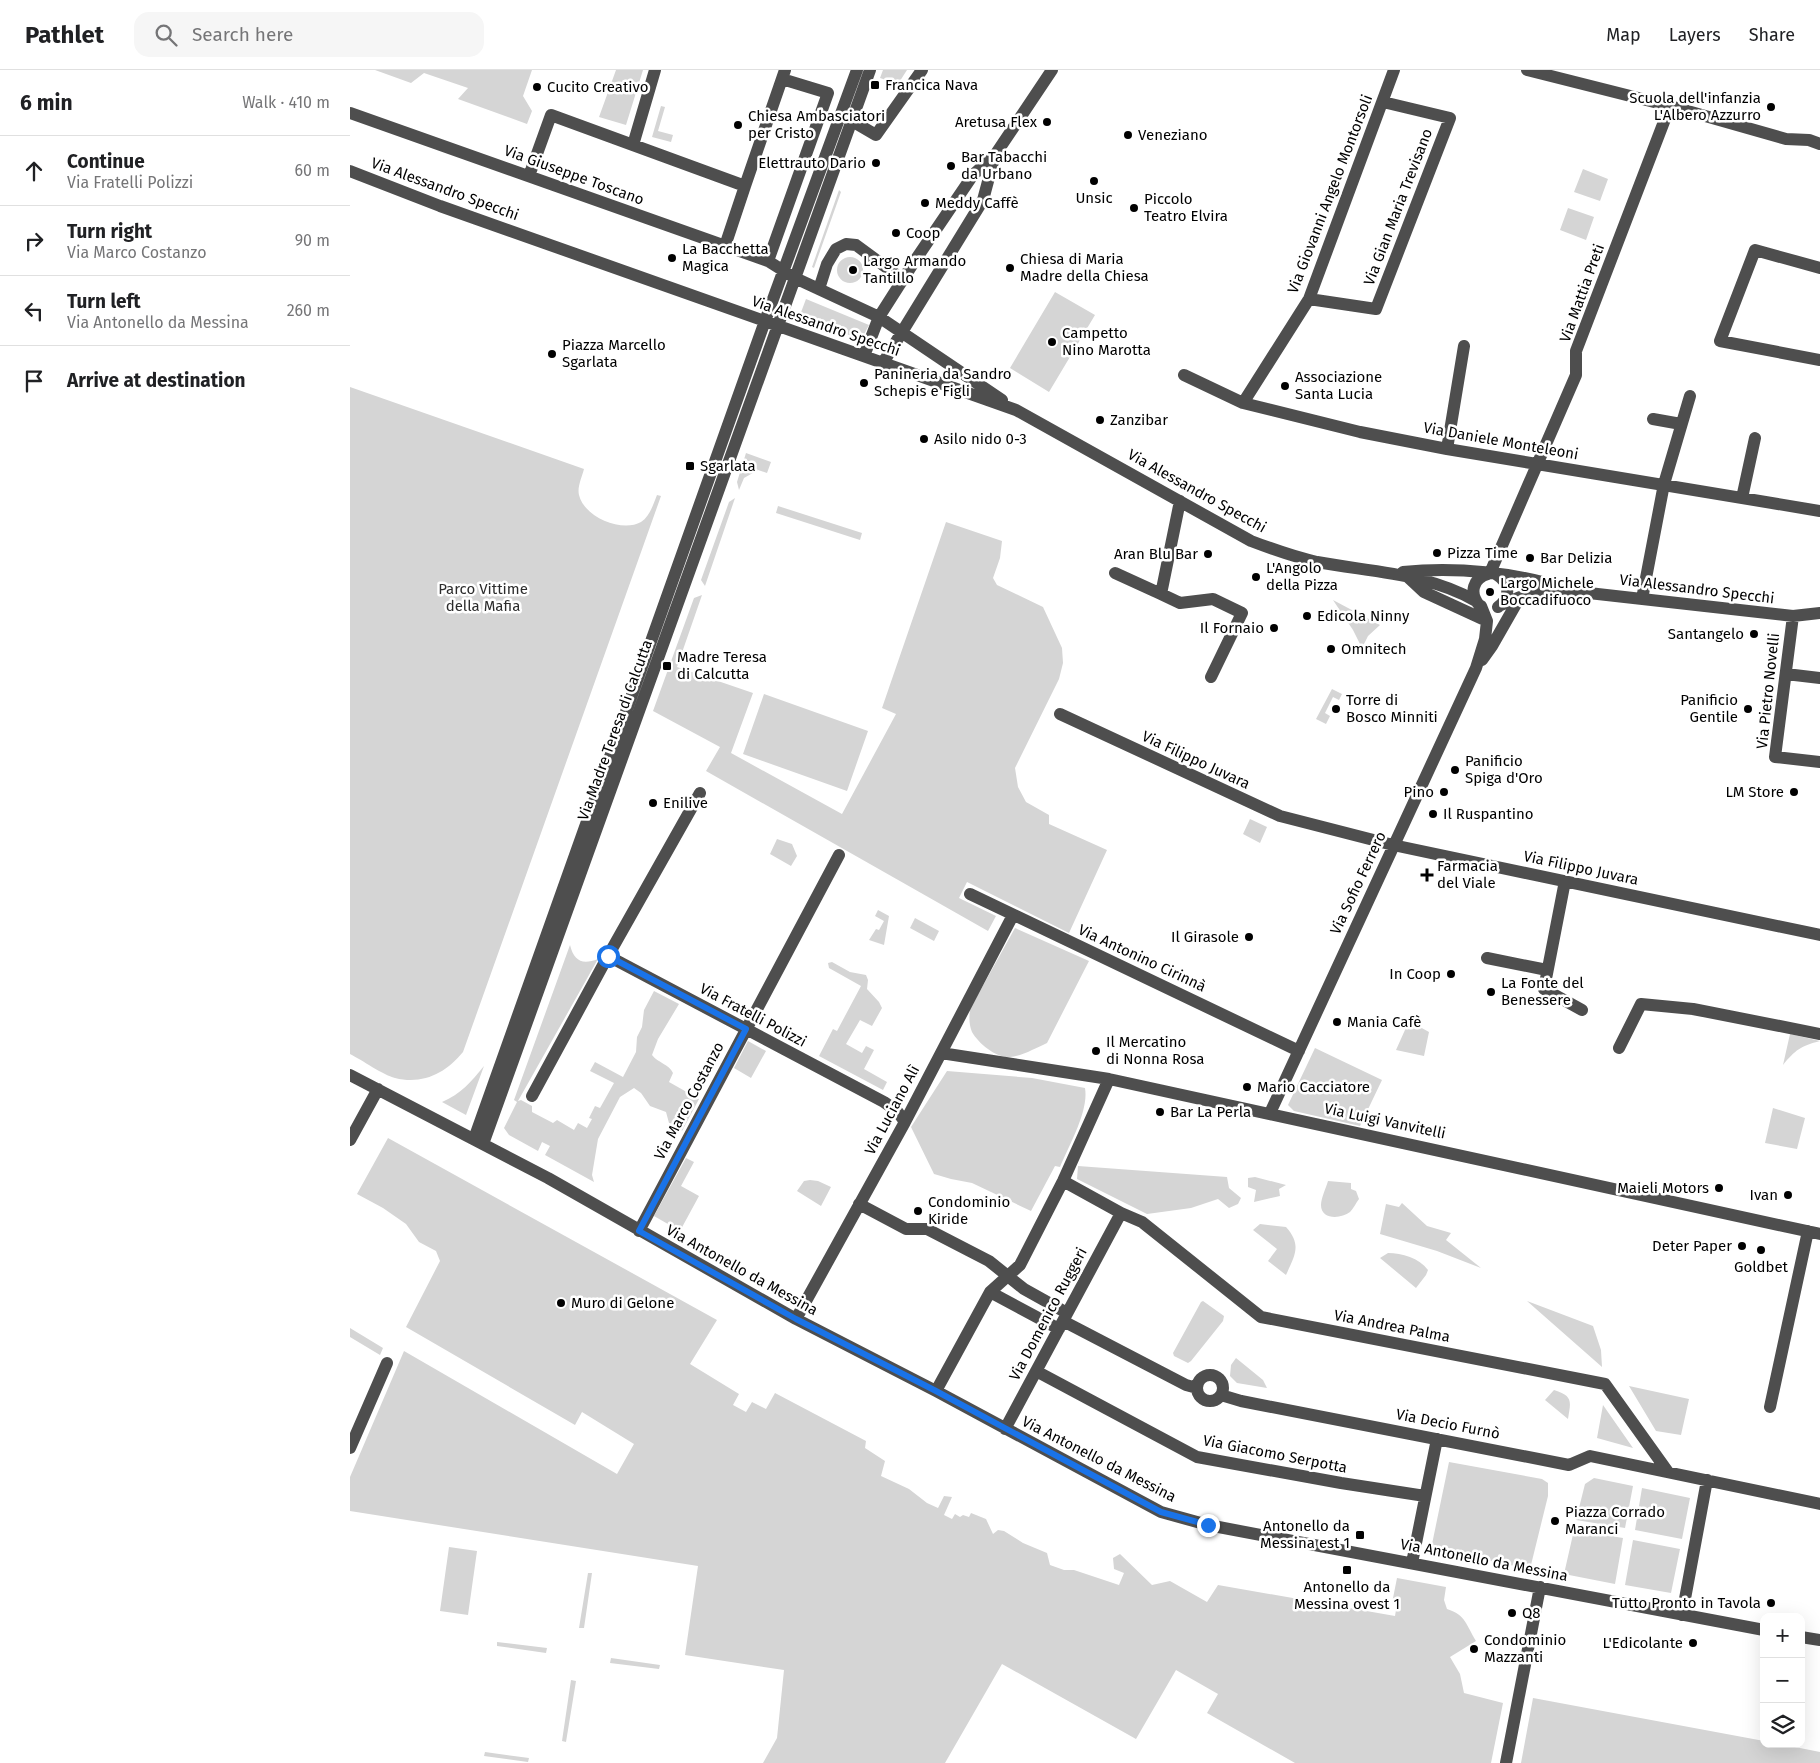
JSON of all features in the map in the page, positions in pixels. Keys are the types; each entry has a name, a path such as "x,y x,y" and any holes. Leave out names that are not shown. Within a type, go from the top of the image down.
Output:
{"street":[{"path":"633,145 655,70"},
{"path":"790,275 856,70"},
{"path":"790,275 870,70"},
{"path":"852,120 876,135 922,70"},
{"path":"864,356 879,317 902,279 973,175 995,155 1052,70"},
{"name":"Via Giovanni Angelo Montorsoli","path":"1243,404 1310,299 1394,70"},
{"path":"1527,70 1588,84 1786,139 1810,140 1820,144"},
{"path":"725,246 783,74 828,93 768,261"},
{"name":"Via Gian Maria Trevisano","path":"1310,299 1376,309 1450,118 1383,102"},
{"name":"Via Mattia Preti","path":"1492,574 1576,375 1576,352 1670,106"},
{"name":"Via Giuseppe Toscano","path":"350,113 768,261 790,275 879,317 1016,410"},
{"path":"529,176 551,115 746,186"},
{"path":"883,363 983,200 995,155"},
{"name":"Via Alessandro Specchi","path":"350,171 440,206 1016,410 1251,541 1292,556 1316,562 1390,573"},
{"path":"819,289 827,264 836,249 846,244 856,245 902,279"},
{"path":"1820,268 1756,250 1720,341 1820,360"},
{"name":"Via Madre Teresa di Calcutta","path":"478,1142 765,321 790,275"},
{"name":"Via Madre Teresa di Calcutta","path":"478,1142 778,326 790,275"},
{"path":"1447,449 1464,346"},
{"name":"Via Daniele Monteleoni","path":"1184,375 1243,404 1360,432 1447,449 1820,511"},
{"path":"1642,599 1664,484 1690,396"},
{"path":"1653,419 1681,424"},
{"path":"1742,498 1755,438"},
{"path":"1160,594 1180,501"},
{"path":"1390,573 1426,570 1492,574 1540,580 1571,591"},
{"path":"1115,573 1180,603 1213,599 1242,613 1212,677"},
{"path":"1390,573 1437,583 1490,608 1509,600 1539,593 1571,591"},
{"path":"1492,574 1503,578 1507,584 1509,600 1507,618 1492,646 1476,668 1485,638 1487,621 1473,592 1474,584 1480,577 1492,574"},
{"path":"1407,577 1424,592 1487,621"},
{"name":"Via Alessandro Specchi","path":"1571,591 1793,616 1820,613"},
{"name":"Via Pietro Novelli","path":"1793,616 1775,757 1820,762"},
{"name":"Via Sofio Ferrero","path":"1270,1113 1476,668"},
{"path":"1786,674 1820,678"},
{"name":"Via Filippo Juvara","path":"1060,714 1280,816 1393,845 1820,935"},
{"path":"532,1096 608,956 700,794"},
{"name":"Via Marco Costanzo","path":"639,1231 839,854"},
{"path":"1564,881 1544,989 1582,1010"},
{"name":"Via Antonino Cirinnà","path":"970,894 1299,1050"},
{"name":"Via Luciano Alì","path":"796,1319 905,1122 1013,915"},
{"name":"Via Fratelli Polizzi","path":"608,956 884,1102 898,1111 905,1122"},
{"path":"1487,958 1548,970"},
{"path":"1619,1048 1641,1004 1693,1009 1820,1034"},
{"name":"Via Luigi Vanvitelli","path":"941,1053 1109,1079 1814,1232"},
{"name":"Via Antonello da Messina","path":"350,1074 548,1178 796,1319 936,1391 1161,1512 1208,1525 1760,1629"},
{"path":"936,1391 990,1292 1020,1265 1063,1181 1109,1079"},
{"path":"350,1140 378,1089"},
{"name":"Via Andrea Palma","path":"1063,1181 1121,1213 1142,1222 1261,1317 1605,1384 1668,1472"},
{"path":"859,1204 906,1229 927,1229 989,1261 1063,1321"},
{"name":"Via Domenico Ruggeri","path":"1005,1429 1121,1213"},
{"path":"1770,1407 1814,1232"},
{"path":"990,1292 1063,1321 1186,1385 1197,1388"},
{"path":"350,1448 387,1363"},
{"name":"Via Giacomo Serpotta","path":"1036,1371 1197,1457 1425,1496"},
{"path":"1214,1376 1221,1382 1223,1388 1221,1395 1216,1399 1207,1400 1201,1397 1197,1388 1199,1381 1204,1377 1214,1376"},
{"name":"Via Decio Furnò","path":"1221,1395 1241,1401 1569,1465 1590,1456 1668,1472"},
{"path":"1412,1563 1437,1439"},
{"path":"1668,1472 1820,1504"},
{"path":"1682,1615 1707,1480"},
{"path":"1506,1763 1540,1587"},
{"path":"1805,1638 1820,1640"}],"green space":[{"path":"375,70 532,70 523,96 532,111 527,124 458,99 468,88 424,73 411,83"},
{"path":"616,70 643,70 626,125 599,117"},
{"path":"883,70 907,70 898,84 880,78"},
{"path":"661,106 665,107 658,131 673,135 671,142 652,137"},
{"path":"1583,169 1608,179 1600,201 1574,192"},
{"path":"839,190 841,192 814,268 812,267"},
{"path":"1568,208 1594,217 1586,240 1560,230"},
{"path":"850,257 859,261 863,270 859,279 850,283 841,279 837,270 841,261"},
{"name":"Campetto Nino Marotta","path":"1055,292 1095,315 1049,392 1010,368"},
{"path":"806,299 869,325 861,340 800,315"},
{"name":"Parco Vittime della Mafia","path":"350,387 584,469 579,485 579,495 582,503 588,510 605,521 624,526 641,522 649,513 657,495 661,496 463,1052 441,1071 415,1080 405,1080 390,1076 350,1054"},
{"path":"746,453 771,462 767,473 758,470 744,478 739,490 737,482"},
{"path":"735,498 705,586 701,580 729,502"},
{"path":"778,506 862,533 860,540 776,513"},
{"path":"946,522 1002,541 1000,558 993,578 997,585 1043,607 1062,648 1063,663 1059,679 1015,768 1018,787 1026,802 1049,815 1049,824 1107,850 1069,933 967,882 959,898 996,916 988,931 706,771 720,747 653,711 694,598 702,595 677,667 753,693 731,753 842,814 896,714 882,708"},
{"path":"1333,600 1380,625 1368,636 1362,648 1353,630"},
{"path":"1332,689 1342,694 1339,700 1333,697 1325,713 1330,716 1326,724 1316,719"},
{"path":"764,694 868,731 847,791 743,754"},
{"path":"1250,819 1267,827 1260,843 1243,834"},
{"path":"777,839 792,844 797,856 791,866 770,854"},
{"path":"878,910 889,916 884,945 869,940 876,929 879,930 884,921 875,916"},
{"path":"915,918 939,931 934,941 910,928"},
{"path":"1015,928 1089,961 1047,1043 1029,1052 1005,1057 988,1049 975,1037 970,1027 970,1009"},
{"path":"570,945 576,958 580,960 587,962 598,959 518,1101 521,1100 532,1106 532,1112 553,1123 557,1120 574,1130 578,1123 587,1128 592,1119 589,1118 595,1106 600,1108 614,1083 590,1071 595,1062 623,1077 636,1052 637,1037 642,1027 644,1010 654,991 679,1004 658,1039 652,1055 666,1065 673,1073 669,1082 699,1099 682,1131 669,1123 666,1112 650,1106 641,1093 634,1088 620,1097 598,1139 592,1175 594,1182 545,1155 550,1146 542,1142 538,1151 509,1135 504,1128 517,1102 514,1100"},
{"path":"832,962 850,972 866,975 868,980 867,989 882,1008 872,1026 860,1020 846,1044 862,1053 866,1046 874,1050 864,1069 887,1082 883,1090 819,1056 833,1029 837,1031 861,986 829,968 828,963"},
{"path":"1409,1021 1429,1032 1424,1056 1396,1050"},
{"path":"1790,1034 1820,1041 1799,1049 1783,1065"},
{"path":"748,1041 766,1051 751,1078 734,1068"},
{"path":"1315,1048 1382,1080 1360,1126 1294,1111 1288,1105"},
{"path":"484,1066 466,1115 442,1102 465,1087"},
{"path":"947,1071 1032,1078 1085,1088 1084,1107 1073,1138 1060,1167 1055,1166 1031,1211 972,1183 934,1174 911,1127"},
{"path":"1773,1108 1805,1118 1797,1149 1765,1143"},
{"path":"388,1138 717,1320 690,1364 739,1394 733,1405 746,1412 752,1402 766,1409 775,1393 866,1441 865,1448 885,1461 881,1476 909,1489 927,1503 938,1508 944,1496 952,1497 944,1515 952,1519 955,1514 960,1517 963,1515 969,1517 971,1513 986,1519 993,1534 998,1530 1004,1531 1023,1543 1047,1553 1050,1565 1064,1570 1074,1570 1119,1585 1124,1573 1114,1569 1113,1558 1120,1554 1152,1585 1170,1581 1207,1602 1218,1585 1395,1616 1397,1604 1392,1603 1397,1578 1446,1587 1444,1600 1447,1609 1462,1618 1476,1641 1450,1657 1460,1674 1464,1693 1503,1703 1491,1763 1295,1763 1207,1713 1218,1694 1176,1670 1136,1739 1002,1664 945,1763 763,1763 777,1738 784,1670 685,1655 698,1566 350,1511 350,1477 404,1351 617,1474 634,1444 582,1412 575,1425 406,1327 440,1261 436,1251 419,1242 406,1224 383,1208 357,1194"},
{"path":"686,1158 694,1162 681,1186 699,1196 680,1231 654,1216"},
{"path":"1078,1166 1227,1177 1229,1188 1241,1198 1238,1204 1229,1208 1218,1199 1191,1208 1147,1214 1077,1179"},
{"path":"1255,1177 1286,1185 1279,1189 1280,1196 1254,1202 1256,1190 1248,1187 1248,1178"},
{"path":"804,1181 818,1181 831,1187 821,1206 797,1191"},
{"path":"1328,1181 1351,1183 1351,1189 1356,1191 1359,1199 1350,1212 1337,1217 1328,1216 1324,1213 1321,1202"},
{"path":"1402,1203 1427,1226 1451,1233 1446,1240 1481,1268 1437,1251 1380,1234 1386,1204 1399,1207"},
{"path":"1260,1224 1286,1227 1291,1233 1294,1239 1295,1250 1286,1275 1268,1261 1277,1249 1253,1230"},
{"path":"1388,1253 1410,1257 1420,1262 1428,1270 1416,1288 1380,1258"},
{"path":"1203,1301 1224,1316 1223,1321 1188,1363 1174,1356 1173,1353"},
{"path":"1527,1301 1593,1326 1601,1350 1602,1367"},
{"path":"350,1328 383,1348 380,1355 350,1337"},
{"path":"1236,1358 1263,1380 1267,1388 1237,1383 1230,1376 1231,1365"},
{"path":"1629,1386 1689,1399 1681,1435 1656,1431"},
{"path":"1554,1390 1568,1397 1570,1408 1568,1419 1545,1400"},
{"path":"1603,1405 1633,1448 1597,1438"},
{"path":"1449,1462 1542,1479 1548,1483 1548,1496 1530,1569 1431,1549"},
{"path":"1594,1478 1633,1486 1625,1528 1576,1520 1585,1484"},
{"path":"1642,1488 1690,1498 1682,1539 1635,1530"},
{"path":"1574,1530 1623,1538 1615,1584 1564,1574"},
{"path":"1633,1540 1680,1549 1671,1593 1625,1585"},
{"path":"449,1547 477,1551 468,1615 440,1611"},
{"path":"588,1573 592,1573 584,1628 579,1628"},
{"path":"497,1642 547,1648 546,1653 497,1646"},
{"path":"611,1658 660,1665 659,1669 610,1663"},
{"path":"571,1680 576,1681 566,1742 562,1741"},
{"path":"1533,1698 1760,1740 1760,1748 1800,1748 1820,1752 1820,1763 1521,1763"},
{"path":"485,1752 529,1758 528,1762 484,1756"}],"place":[{"name":"Francica Nava","path":"875,85"},
{"name":"Cucito Creativo","path":"537,87"},
{"name":"Scuola dell'infanzia L'Albero Azzurro","path":"1771,107"},
{"name":"Aretusa Flex","path":"1047,122"},
{"name":"Chiesa Ambasciatori per Cristo","path":"738,125"},
{"name":"Veneziano","path":"1128,135"},
{"name":"Elettrauto Dario","path":"876,163"},
{"name":"Bar Tabacchi da Urbano","path":"951,166"},
{"name":"Unsic","path":"1094,181"},
{"name":"Meddy Caffè","path":"925,203"},
{"name":"Piccolo Teatro Elvira","path":"1134,208"},
{"name":"Coop","path":"896,233"},
{"name":"La Bacchetta Magica","path":"672,258"},
{"name":"Chiesa di Maria Madre della Chiesa","path":"1010,268"},
{"name":"Largo Armando Tantillo","path":"853,270"},
{"name":"Campetto Nino Marotta","path":"1052,342"},
{"name":"Piazza Marcello Sgarlata","path":"552,354"},
{"name":"Panineria da Sandro Schepis e Figli","path":"864,383"},
{"name":"Associazione Santa Lucia","path":"1285,386"},
{"name":"Zanzibar","path":"1100,420"},
{"name":"Asilo nido 0-3","path":"924,439"},
{"name":"Sgarlata","path":"690,466"},
{"name":"Pizza Time","path":"1437,553"},
{"name":"Aran Blu Bar","path":"1208,554"},
{"name":"Bar Delizia","path":"1530,558"},
{"name":"L'Angolo della Pizza","path":"1256,577"},
{"name":"Largo Michele Boccadifuoco","path":"1490,592"},
{"name":"Edicola Ninny","path":"1307,616"},
{"name":"Il Fornaio","path":"1274,628"},
{"name":"Santangelo","path":"1754,634"},
{"name":"Omnitech","path":"1331,649"},
{"name":"Madre Teresa di Calcutta","path":"667,666"},
{"name":"Torre di Bosco Minniti","path":"1336,709"},
{"name":"Panificio Gentile","path":"1748,709"},
{"name":"Panificio Spiga d'Oro","path":"1455,770"},
{"name":"Pino","path":"1444,792"},
{"name":"LM Store","path":"1794,792"},
{"name":"Enilive","path":"653,803"},
{"name":"Il Ruspantino","path":"1433,814"},
{"name":"Farmacia del Viale","path":"1427,875"},
{"name":"Il Girasole","path":"1249,937"},
{"name":"In Coop","path":"1451,974"},
{"name":"La Fonte del Benessere","path":"1491,992"},
{"name":"Mania Cafè","path":"1337,1022"},
{"name":"Il Mercatino di Nonna Rosa","path":"1096,1051"},
{"name":"Mario Cacciatore","path":"1247,1087"},
{"name":"Bar La Perla","path":"1160,1112"},
{"name":"Maieli Motors","path":"1719,1188"},
{"name":"Ivan","path":"1788,1195"},
{"name":"Condominio Kiride","path":"918,1211"},
{"name":"Deter Paper","path":"1742,1246"},
{"name":"Goldbet","path":"1761,1250"},
{"name":"Muro di Gelone","path":"561,1303"},
{"name":"Piazza Corrado Maranci","path":"1555,1521"},
{"name":"Antonello da Messina est 1","path":"1360,1535"},
{"name":"Antonello da Messina ovest 1","path":"1347,1570"},
{"name":"Tutto Pronto in Tavola","path":"1771,1603"},
{"name":"Q8","path":"1512,1613"},
{"name":"L'Edicolante","path":"1693,1643"},
{"name":"Condominio Mazzanti","path":"1474,1649"}],"route":[{"path":"608,956 746,1029 639,1231 796,1319 936,1391 1161,1512 1208,1525"}]}
